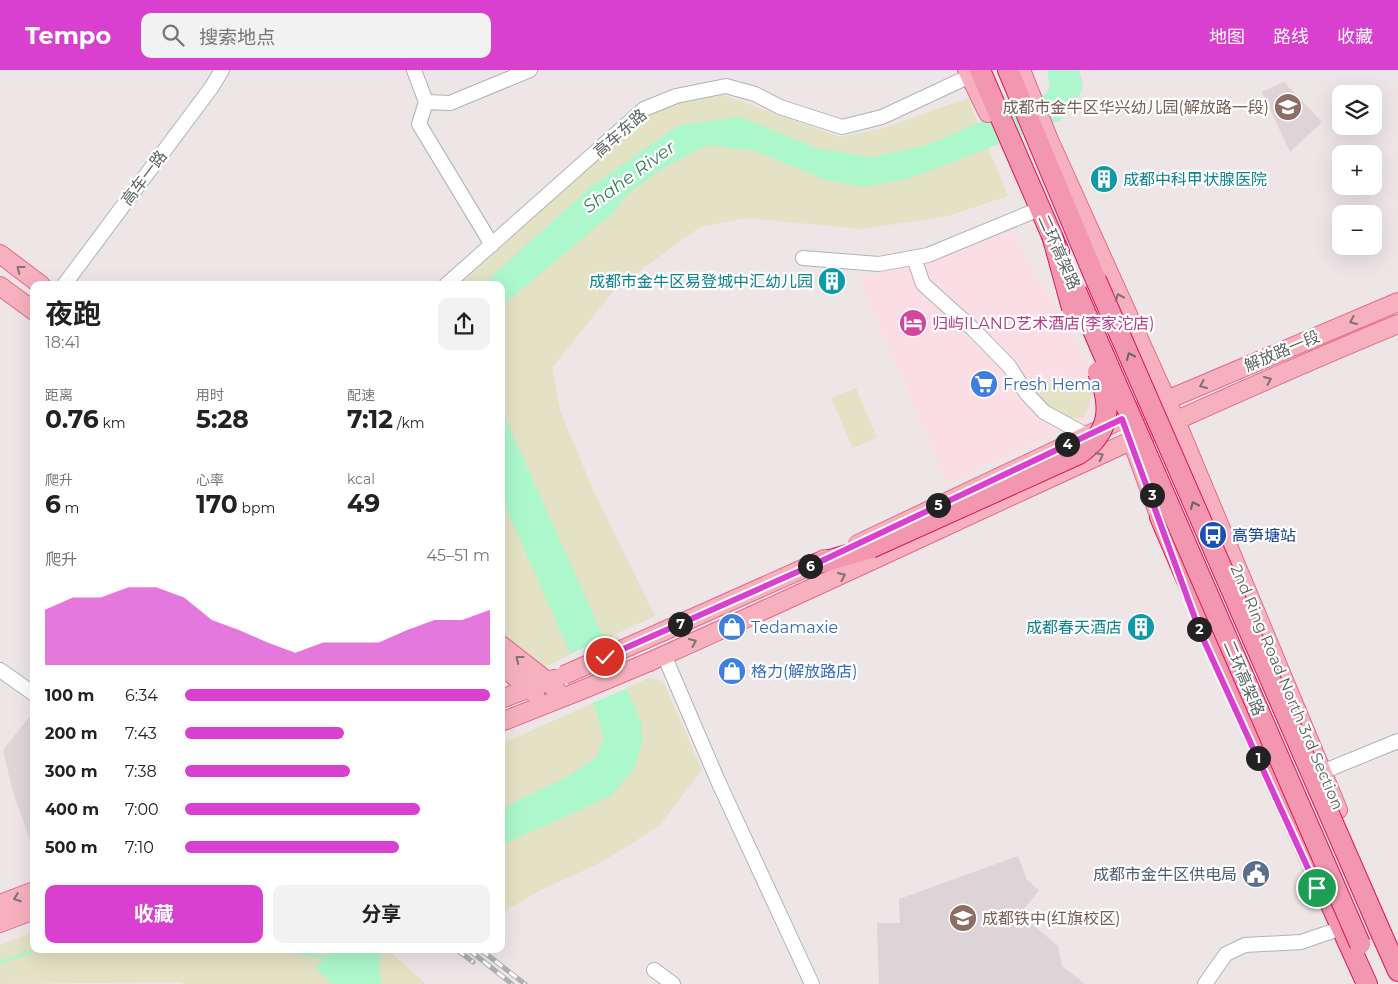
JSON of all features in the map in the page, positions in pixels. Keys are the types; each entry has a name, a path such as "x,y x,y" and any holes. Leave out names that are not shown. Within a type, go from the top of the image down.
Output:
{"highway":[{"name":"二环高架路","path":"1018,71 1096,280 1398,971"},
{"name":"二环高架路","path":"972,72 1052,235 1377,984"},
{"path":"813,565 872,548 1079,454 1099,438 1105,418 1106,389 1072,309 1052,235"},
{"path":"1160,517 1240,704 1368,984"}],"main road":[{"name":"2nd Ring Road North 3rd Section","path":"1018,71 1176,421 1398,953"},
{"path":"972,72 979,92 1131,440 1200,632 1360,984"},
{"path":"0,254 36,281"},
{"path":"0,286 30,308"},
{"name":"解放路一段","path":"505,697 564,675 813,565 1122,419 1398,302"},
{"name":"解放路一段","path":"505,720 656,658 854,570 1086,463 1131,440 1398,324"},
{"path":"505,648 547,681 570,695"},
{"path":"505,668 530,687 545,705"},
{"path":"0,904 30,893"},
{"path":"0,923 30,912"}],"street":[{"name":"高车一路","path":"67,281 211,88 222,70"},
{"path":"414,70 426,102 419,124 492,245"},
{"path":"426,102 450,103 530,70"},
{"name":"高车东路","path":"451,281 644,109 676,96 726,86 755,94 780,107 842,127 882,117 972,72"},
{"path":"803,258 879,264 914,258 928,255 1032,212"},
{"path":"914,258 923,284 973,329 1003,360 1027,394 1044,412 1086,435"},
{"path":"656,658 718,781 812,984"},
{"path":"0,670 30,691"},
{"path":"1322,772 1398,741"},
{"path":"1205,984 1226,954 1244,945 1301,942 1336,930"},
{"path":"654,970 673,984"}],"shaded area":[{"name":"成都市金牛区华兴幼儿园(解放路一段)","path":"1284,82 1322,122 1290,152 1262,92"},
{"path":"723,95 840,137 881,129 968,98 1008,196 948,216 861,229 747,218 700,227 616,288 552,368 560,410 593,490 655,616 542,668 505,639 505,281 464,281 643,117 662,108"},
{"path":"1010,230 1093,372 1090,419 947,483 859,278 926,260"},
{"path":"1033,382 1074,385 1094,391 1084,418 1066,417 1053,411 1030,387"},
{"path":"856,388 877,438 853,448 831,398"},
{"path":"649,678 663,681 702,770 659,826 602,862 543,889 505,911 505,742"},
{"path":"30,716 30,841 12,789 3,750"},
{"name":"成都铁中(红旗校区)","path":"1018,856 1027,880 1039,890 1020,914 1058,946 1062,966 1085,984 879,984 877,923 900,923 899,899"},
{"path":"30,934 30,953 391,953 426,984 185,984 180,982 0,984 0,945"}],"water":[{"name":"Shahe River","path":"1047,70 1079,70 1083,86 1074,107 1061,120 911,178 865,187 826,180 755,151 707,145 667,166 629,192 612,214 505,303 505,281 486,281 592,186 679,125 741,117 818,149 872,157 928,145 1046,94 1050,87"},
{"path":"505,418 641,721 642,744 633,770 611,796 505,843 505,807 571,775 596,757 604,738 596,711 505,506"},
{"path":"331,953 381,953 379,971 381,984 333,984 315,968"}],"pier":[{"path":"605,638 628,688 590,704 568,655"}],"waterway":[{"path":"0,962 30,952"},
{"path":"299,953 330,958"}],"railway":[{"path":"461,953 473,962"},
{"path":"473,953 512,984"},
{"path":"485,953 525,984"}],"place":[{"name":"成都市金牛区华兴幼儿园(解放路一段)","path":"1288,107"},
{"name":"成都中科甲状腺医院","path":"1104,179"},
{"name":"成都市金牛区易登城中汇幼儿园","path":"832,281"},
{"name":"归屿ILAND艺术酒店(李家沱店)","path":"913,323"},
{"name":"Fresh Hema","path":"984,384"},
{"name":"高笋塘站","path":"1213,535"},
{"name":"Tedamaxie","path":"732,627"},
{"name":"成都春天酒店","path":"1141,627"},
{"name":"格力(解放路店)","path":"732,671"},
{"name":"成都市金牛区供电局","path":"1256,874"},
{"name":"成都铁中(红旗校区)","path":"963,918"}],"route":[{"path":"605,657 813,565 1122,419 1160,517 1200,632 1317,888"}]}
